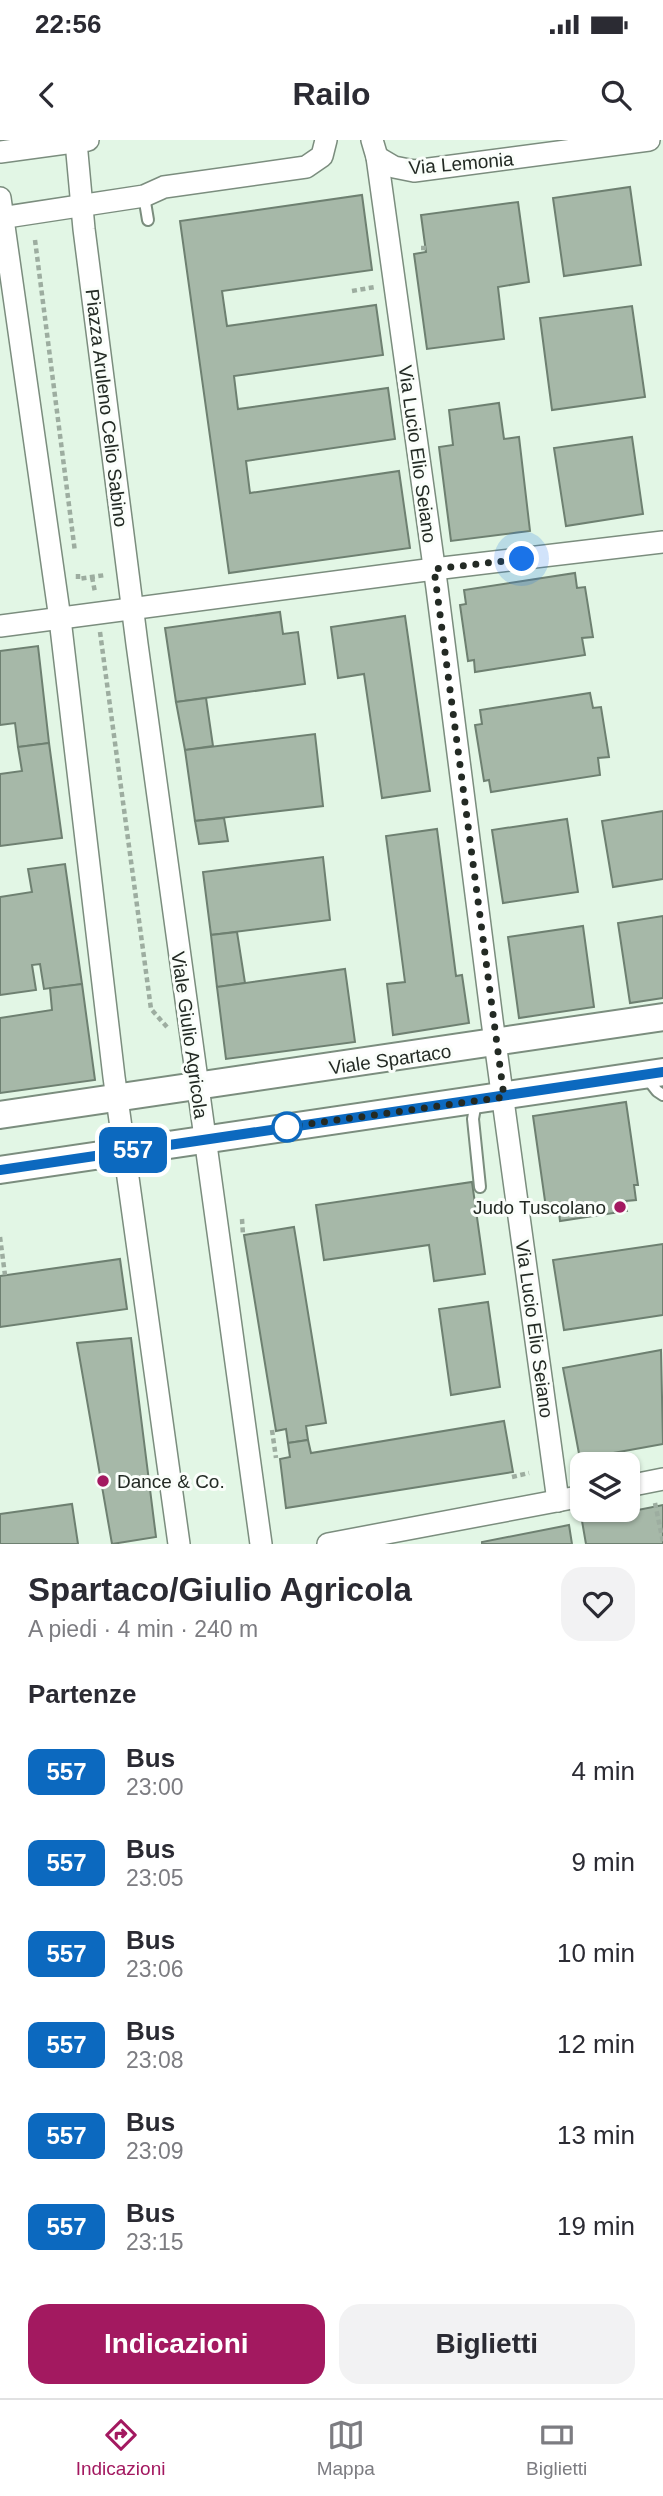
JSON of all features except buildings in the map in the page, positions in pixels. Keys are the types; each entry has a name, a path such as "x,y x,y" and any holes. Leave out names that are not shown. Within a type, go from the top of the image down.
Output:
{"street":[{"path":"179,1544 117,1099 60,619 1,212 83,206 144,196 164,187 306,167 322,156 326,140"},
{"name":"Via Lemonia","path":"374,149 394,167 414,171 649,140"},
{"name":"Piazza Aruleno Celio Sabino","path":"0,152 82,141 83,206 132,610"},
{"name":"Via Lucio Elio Seiano","path":"374,149 434,569 558,1501"},
{"path":"0,626 663,542"},
{"name":"Viale Giulio Agricola","path":"132,610 261,1544"},
{"name":"Viale Spartaco","path":"0,1115 663,1017"},
{"path":"0,1170 654,1074"},
{"path":"640,1484 663,1479"},
{"path":"328,1544 570,1499"}],"lane":[{"path":"144,196 148,220"},
{"path":"654,1074 657,1091 663,1095"},
{"path":"476,1101 473,1119 480,1186"}],"path":[{"path":"35,240 78,579 92,578"},
{"path":"352,291 377,286"},
{"path":"103,649 113,647"},
{"path":"242,1220 243,1234"},
{"path":"0,1237 5,1275"},
{"path":"272,1430 276,1458"},
{"path":"512,1477 529,1473"},
{"path":"655,1503 663,1542"}],"bus line":[{"name":"557","path":"0,1170 663,1072"}],"place":[{"name":"Judo Tuscolano","path":"620,1207"},
{"name":"Dance & Co.","path":"103,1481"}],"route":[{"path":"287,1127 504,1097 434,569 522,559"}]}
